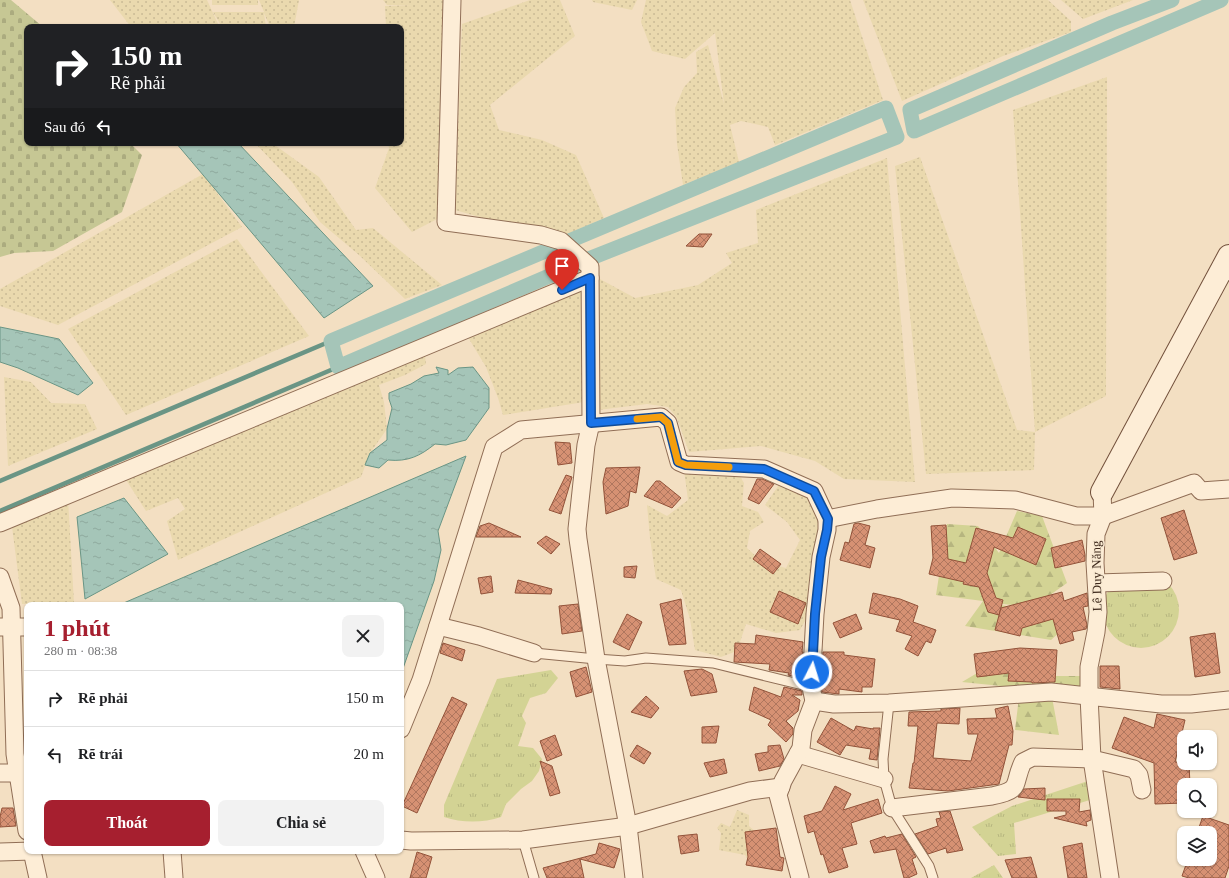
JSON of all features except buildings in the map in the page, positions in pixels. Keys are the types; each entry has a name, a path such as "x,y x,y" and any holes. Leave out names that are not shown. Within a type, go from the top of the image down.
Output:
{"street":[{"path":"452,0 446,222 541,235 561,241 590,273 591,423 586,445 577,529 596,660 628,826 634,878"},
{"name":"Lê Duy Năng","path":"1110,878 1092,759 1089,696 1089,667 1096,632 1098,612 1096,583 1096,534 1103,516 1102,492 1229,256"},
{"path":"0,523 590,273"},
{"path":"404,722 421,680 494,447 521,430 661,417 668,423 678,462 686,465 764,469 814,491 828,519 821,557 816,607 812,694 803,730 801,748 778,795 800,878"},
{"path":"828,519 877,509 952,498 1015,500 1076,516 1103,516 1194,483 1201,491 1229,489"},
{"path":"0,577 10,608 13,627 21,754 18,773 24,811"},
{"path":"1096,583 1163,581"},
{"path":"438,626 479,636 534,653"},
{"path":"812,694 834,704 889,703 1051,692 1161,704 1191,704 1229,700"},
{"path":"798,754 884,779"},
{"path":"892,808 1005,794 1013,790 1016,786 1023,762 1033,757 1092,759 1134,769 1139,775 1142,790"},
{"path":"0,773 18,773"},
{"path":"404,840 523,840 628,826 750,791 781,787"},
{"path":"0,852 24,851"},
{"path":"33,854 38,878"},
{"path":"172,854 174,878"},
{"path":"365,854 376,878"}],"lane":[{"path":"534,653 596,660 625,661 646,658 713,662 812,694"},
{"path":"889,703 883,764 884,779 892,808 929,866 933,878"},
{"path":"523,840 534,878"}],"shaded area":[{"path":"110,0 207,0 218,24 129,24"},
{"path":"212,0 258,0 258,5 212,5"},
{"path":"259,0 299,0 295,24 269,24 264,13 266,24 220,24 213,12 264,12"},
{"path":"383,0 445,0 441,217 412,232 375,188 389,146 404,146 404,24 386,24 385,6 413,5 387,5"},
{"path":"530,0 560,0 575,36 490,105 499,130 542,140 576,155 604,218 566,235 501,223 455,210 462,24"},
{"path":"592,0 637,0 632,10 593,2"},
{"path":"646,0 850,0 883,100 775,145 768,127 741,121 730,125 739,162 683,185 677,144 675,108 684,87 697,73 696,52 708,45 724,104 715,33 685,59 652,51 641,22"},
{"path":"863,0 1048,0 1071,21 1071,32 1003,56 902,101"},
{"path":"1061,0 1133,0 1083,19"},
{"path":"1107,77 1106,396 1035,432 1013,110"},
{"path":"258,146 276,146 319,177 356,230 373,228 442,285 405,299 359,255 320,222 292,182"},
{"path":"920,157 1017,430 1035,432 1034,470 926,474 895,166"},
{"path":"887,158 915,482 844,479 815,461 761,446 689,452 677,418 668,407 647,404 598,410 598,278 635,298 698,285 732,263 726,253 758,243 756,210"},
{"path":"203,174 242,227 58,325 0,306 0,289"},
{"path":"237,239 309,336 126,415 68,329"},
{"path":"585,276 584,402 503,415 486,367 463,329"},
{"path":"423,340 426,364 405,375 379,385 384,402 387,429 370,453 361,477 178,560 167,521 185,509 178,498 146,511 121,472"},
{"path":"4,377 31,382 51,403 85,404 97,429 8,466"},
{"path":"684,470 736,470 744,483 742,506 758,512 764,522 750,531 747,548 762,562 786,568 800,540 787,522 765,505 783,479 827,500 819,596 800,630 776,633 746,624 737,651 721,657 695,650 690,619 681,590 656,579 647,505 667,516 688,500"},
{"path":"68,499 74,602 24,602 24,604 22,604 11,519"},
{"path":"737,810 749,815 749,826 764,839 749,861 745,855 719,850 721,833 717,828 721,823 730,827"}],"green space":[{"path":"0,0 11,0 39,24 24,24 24,146 133,146 142,155 122,212 53,251 14,253 0,257"},
{"path":"1017,511 1042,516 1067,583 1033,607 992,603 1040,613 1071,622 1051,640 965,626 983,601 936,595 947,524 978,526 999,553"},
{"path":"1141,572 1155,575 1168,583 1176,596 1179,610 1176,624 1168,637 1155,645 1141,648 1127,645 1114,637 1106,624 1103,610 1106,596 1114,583 1127,575"},
{"path":"989,666 1029,676 1087,676 1088,695 1051,692 1059,735 1015,730 1019,697 1051,691 962,682"},
{"path":"551,670 558,678 546,693 530,698 522,716 526,723 518,746 533,748 542,759 539,771 532,781 521,789 506,804 501,817 472,822 444,817 444,805 497,679"},
{"path":"1097,778 1103,796 1014,823 1016,854 998,856 972,827 1012,806"},
{"path":"994,865 1003,878 971,878"}],"water":[{"path":"179,146 241,146 373,286 324,318"},
{"path":"0,327 59,339 93,383 78,395 18,368 0,362"},
{"path":"436,367 448,370 448,375 458,368 473,367 489,388 489,408 466,440 446,445 435,444 419,455 408,459 388,460 379,468 365,465 370,453 387,440 387,429 392,408 389,393 411,384 424,376 439,373"},
{"path":"466,456 438,531 441,550 434,581 404,666 404,602 126,602"},
{"path":"124,498 168,554 85,599 77,517"}],"waterway":[{"path":"1172,0 1112,23 910,110 914,131 1221,0"},
{"path":"886,108 897,137 591,258 338,367 331,341 886,108"},
{"path":"0,481 331,341"},
{"path":"0,511 338,367"}],"slow traffic":[{"path":"637,419 661,417 668,423 678,462 686,465 729,467"}],"route":[{"path":"562,290 590,278 591,423 661,417 668,423 678,462 686,465 764,469 814,491 828,519 821,557 815,614 812,672"}]}
